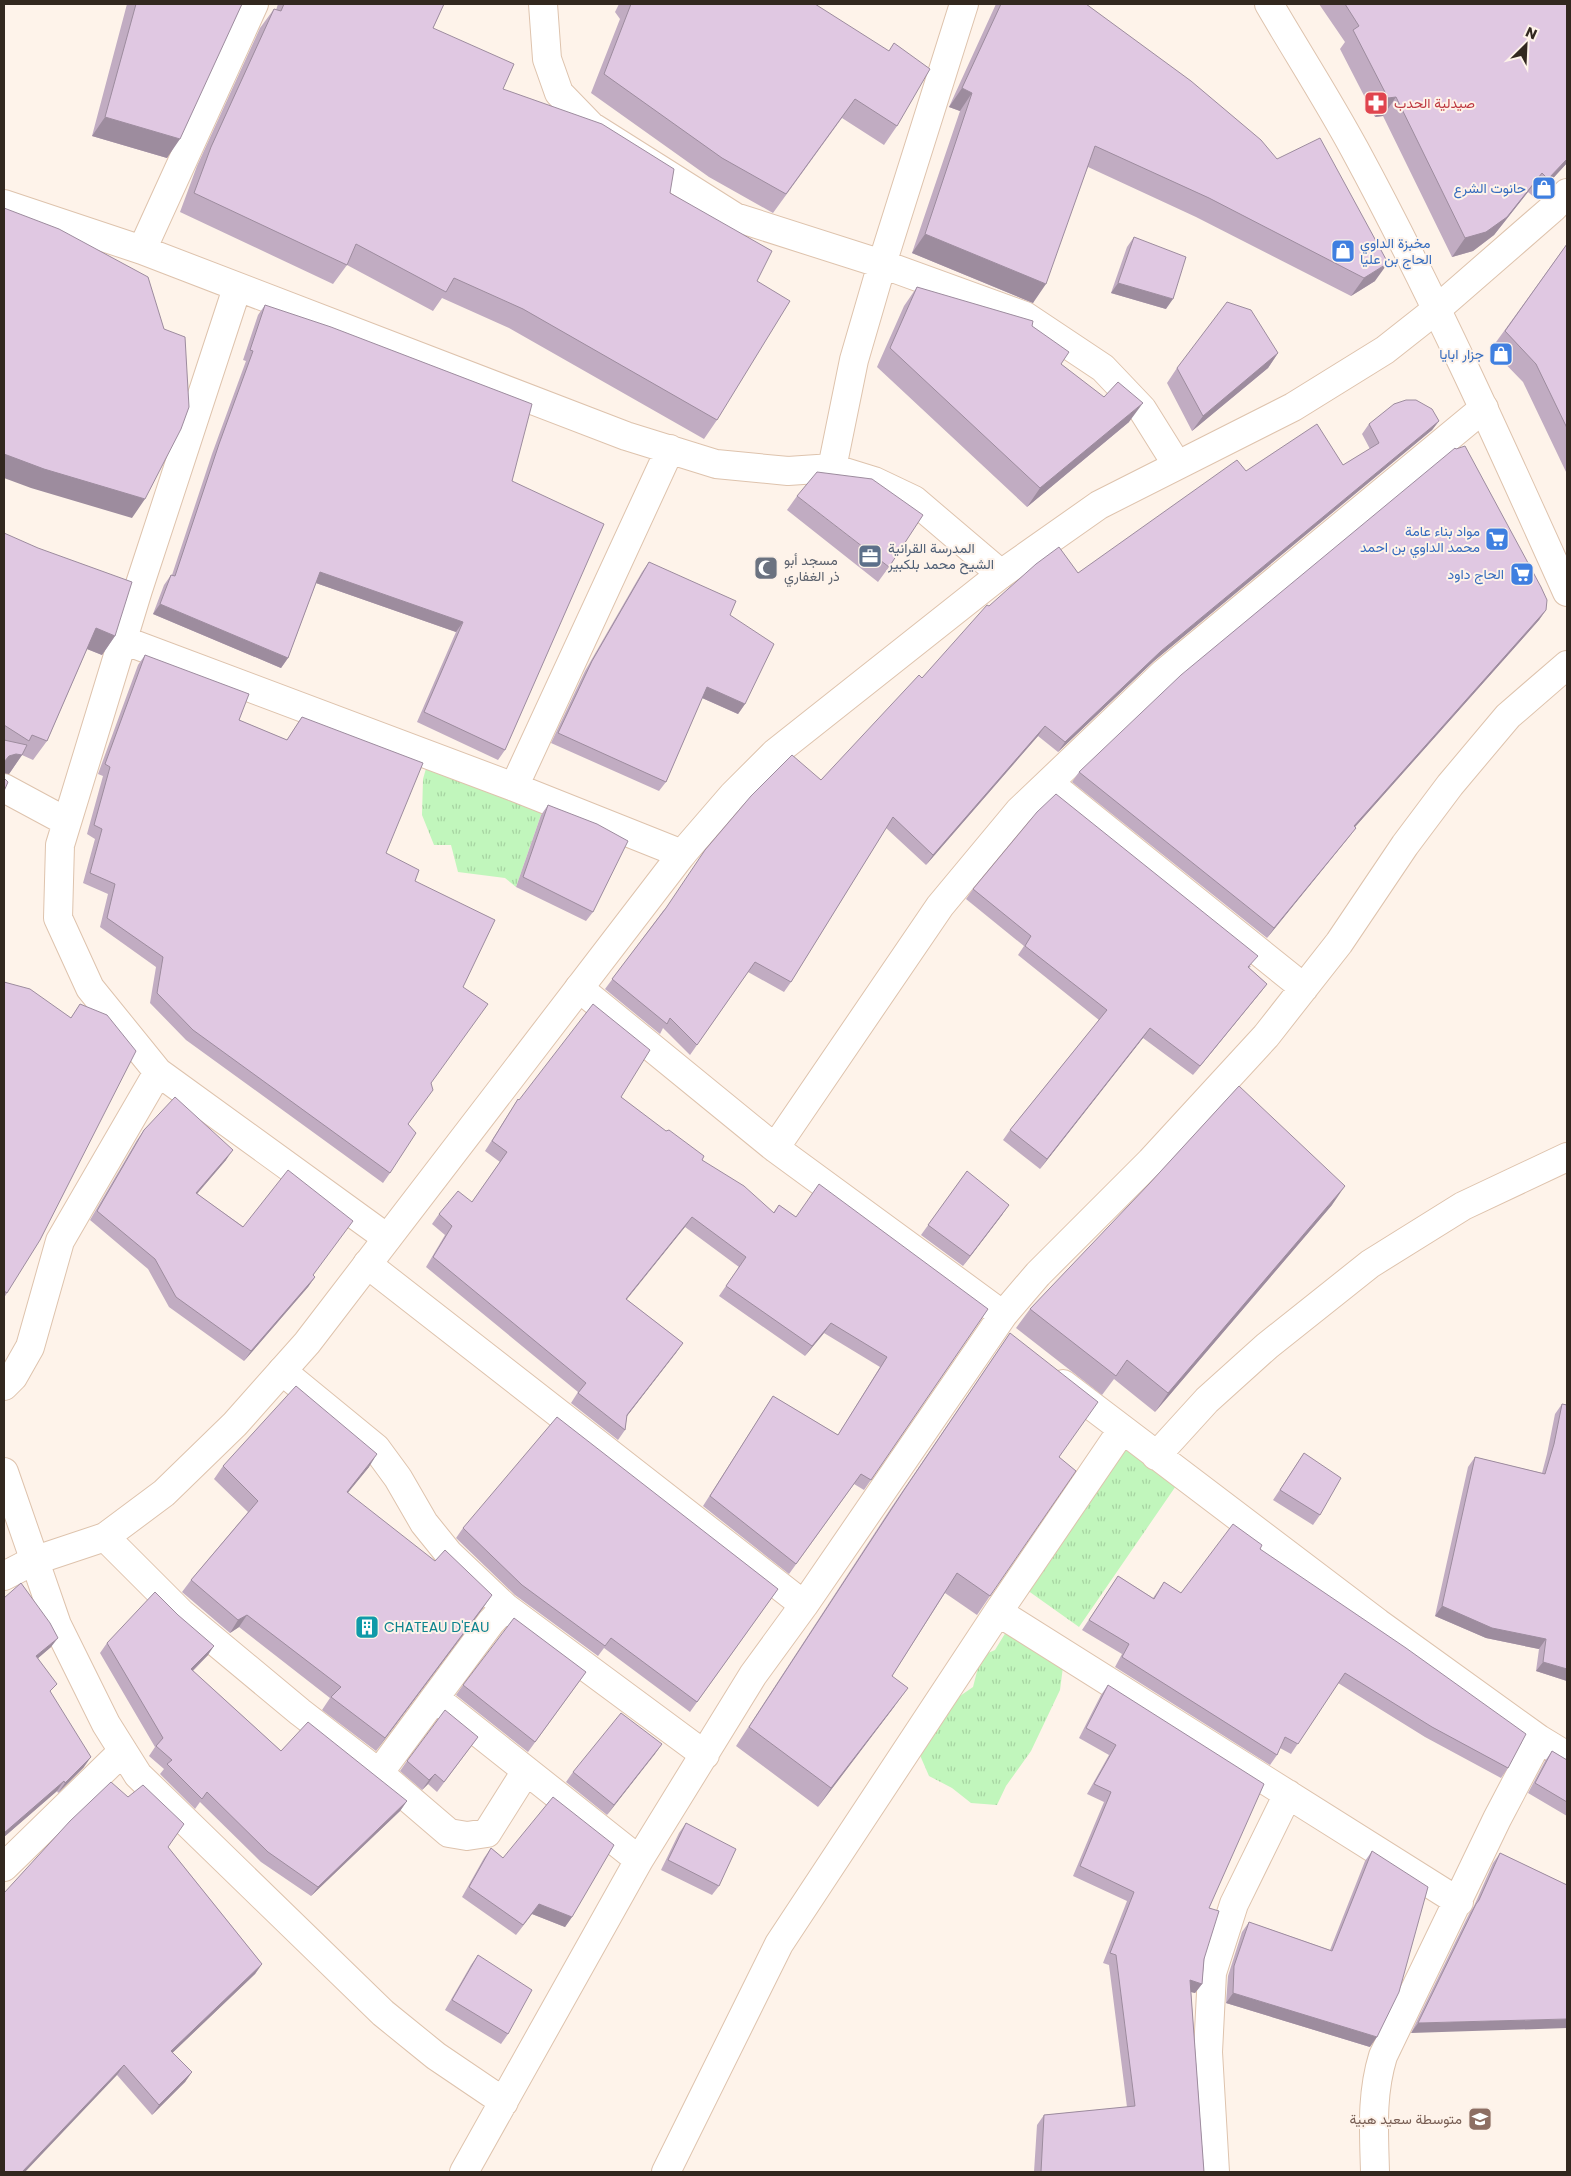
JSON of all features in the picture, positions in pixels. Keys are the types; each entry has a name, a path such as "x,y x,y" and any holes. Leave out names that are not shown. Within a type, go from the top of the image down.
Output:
{"street":[{"path":"142,250 254,4"},
{"path":"542,4 547,59 560,93 591,126 735,217 882,264 1025,316 1103,368 1142,409 1177,465"},
{"path":"832,468 854,360 882,264 964,4"},
{"path":"1269,4 1354,149 1437,309 1567,592"},
{"path":"4,204 142,250 538,404 626,436 716,464 788,471 832,468 874,481 914,500 1001,574"},
{"path":"4,1576 33,1561 105,1537 164,1493 236,1424 307,1343 682,854 733,794 776,753 1001,574 1099,505 1293,407 1385,350 1563,206"},
{"path":"237,288 138,590 60,845 58,918 90,988 158,1072 387,1238"},
{"path":"775,1148 940,906 1019,811 1164,673 1484,408"},
{"path":"514,787 670,450"},
{"path":"111,579 138,590"},
{"path":"123,640 514,787 682,854"},
{"path":"464,2172 639,1860 753,1676 804,1605 998,1322 1038,1274 1151,1161 1266,1036 1339,943 1405,845 1450,785 1508,716 1567,665"},
{"path":"1049,782 1304,988"},
{"path":"4,788 67,822"},
{"path":"579,988 775,1148 998,1322 1016,1347"},
{"path":"4,1386 13,1378 30,1347 60,1241 158,1072"},
{"path":"1156,1456 1207,1400 1240,1370 1370,1264 1463,1206 1567,1157"},
{"path":"367,1264 804,1605"},
{"path":"282,1371 376,1448 398,1478 424,1523 449,1554 505,1607 705,1755"},
{"path":"1046,1371 1378,1623 1567,1756"},
{"path":"666,2172 779,1944 998,1612 1122,1430"},
{"path":"4,1472 33,1561 57,1625 106,1724 138,1775 384,2013 436,2056 504,2102"},
{"path":"105,1537 181,1613 300,1712 379,1773 449,1833 467,1836 487,1833 526,1771"},
{"path":"379,1773 491,1622 505,1607"},
{"path":"998,1612 1459,1902"},
{"path":"436,1698 639,1860"},
{"path":"1376,2172 1373,2105 1376,2078 1383,2056 1459,1902 1497,1819 1539,1738"},
{"path":"4,1867 123,1751"},
{"path":"1215,2172 1208,2052 1212,1973 1234,1904 1288,1794"}],"green space":[{"path":"427,765 543,809 516,887 505,878 458,872 451,845 434,845 422,815 423,779"},
{"path":"1128,1445 1180,1480 1079,1627 1027,1590"},
{"path":"1009,1627 1064,1659 1060,1690 1031,1751 1006,1786 997,1805 971,1803 952,1788 929,1776 919,1753 929,1742 935,1728 960,1696 973,1687 981,1656 995,1650"}],"building":[{"path":"136,4 242,4 180,139 105,117"},
{"path":"284,4 444,4 433,28 514,64 503,89 602,124 674,169 670,193 772,251 757,281 790,301 717,420 523,309 454,278 446,292 356,244 347,265 194,193 211,147 274,9 281,11"},
{"path":"631,4 815,4 889,51 894,43 930,69 897,126 855,99 786,194 722,158 604,74"},
{"path":"1001,4 1086,4 1191,81 1261,140 1277,159 1320,138 1388,263 1364,278 1209,198 1095,146 1046,284 925,234 972,93 962,88"},
{"path":"1345,4 1567,4 1567,159 1548,179 1542,173 1507,217 1486,232 1465,238 1396,97 1388,98 1353,30 1359,26"},
{"path":"4,208 59,229 148,277 164,329 185,337 189,407 181,429 145,499 44,469 4,454"},
{"path":"1134,237 1186,257 1173,299 1118,283"},
{"path":"1567,244 1567,428 1536,364 1505,331"},
{"path":"917,287 1033,321 1032,326 1069,352 1061,364 1104,397 1118,382 1143,403 1040,488 890,348"},
{"path":"1227,302 1251,310 1278,353 1203,416 1177,368"},
{"path":"265,305 331,327 532,404 512,481 604,524 505,750 424,712 463,622 320,572 288,658 160,604 171,575 175,576 219,444 253,351 250,350"},
{"path":"1406,400 1416,400 1432,409 1439,421 1161,651 1065,742 1045,726 933,855 893,817 791,982 755,962 697,1045 670,1018 667,1024 612,979 666,908 705,850 751,796 792,755 821,780 919,675 922,678 987,605 989,606 1036,564 1059,547 1078,573 1237,460 1246,471 1317,424 1343,465 1379,443 1369,424 1394,404"},
{"path":"1465,446 1541,587 1547,600 1546,610 1354,826 1356,828 1274,928 1079,772 1181,675 1455,448"},
{"name":"المدرسة القرانية الشيح محمد بلكبير","path":"817,472 872,479 923,515 889,567 797,496"},
{"path":"4,533 38,548 132,582 115,636 96,628 47,741 32,735 29,741 4,725"},
{"path":"649,562 736,601 730,615 774,644 745,704 707,687 666,782 558,733 592,661"},
{"path":"145,655 249,694 239,720 287,740 302,717 423,763 386,853 419,870 415,881 495,920 463,987 488,1004 431,1083 433,1090 408,1124 416,1133 390,1173 193,1030 157,993 163,957 107,918 115,884 90,873 102,829 94,825 110,767 105,764"},
{"path":"4,740 27,745 22,755 9,756 4,762"},
{"path":"4,778 8,782 4,791"},
{"path":"1056,794 1258,956 1248,967 1267,984 1200,1066 1150,1028 1047,1159 1010,1130 1107,1010 1025,946 1031,936 973,889 1037,812"},
{"path":"548,805 597,824 628,841 593,912 523,877"},
{"path":"4,982 30,989 71,1018 80,1004 107,1015 136,1051 40,1240 7,1293 4,1291"},
{"path":"593,1004 650,1050 621,1097 666,1131 669,1130 704,1156 702,1160 744,1186 774,1213 779,1205 796,1217 819,1184 988,1309 871,1480 861,1474 796,1564 710,1496 773,1396 838,1435 887,1357 831,1323 812,1346 726,1286 746,1257 692,1217 626,1299 683,1343 627,1415 625,1430 578,1393 586,1383 433,1257 452,1226 439,1214 458,1191 472,1202 507,1152 492,1141 518,1099"},
{"path":"1239,1086 1345,1186 1168,1393 1127,1360 1116,1376 1030,1309"},
{"path":"175,1097 233,1150 196,1193 243,1227 288,1170 353,1221 313,1275 315,1277 251,1351 176,1297 155,1259 97,1211 144,1130"},
{"path":"967,1171 1009,1205 970,1256 928,1225"},
{"path":"1010,1333 1098,1402 1059,1457 1076,1471 990,1596 957,1573 892,1676 908,1688 831,1788 749,1727 904,1490"},
{"path":"296,1386 377,1454 347,1492 435,1561 445,1550 492,1595 385,1738 331,1697 341,1687 247,1615 238,1620 191,1580 258,1501 223,1466"},
{"path":"1562,1404 1567,1405 1567,1669 1543,1662 1546,1639 1492,1628 1442,1606 1475,1457 1545,1474 1554,1444"},
{"path":"557,1417 778,1589 697,1702 611,1638 605,1646 522,1585 463,1528"},
{"path":"1304,1453 1341,1478 1320,1515 1280,1490"},
{"path":"1233,1524 1262,1545 1260,1549 1406,1648 1526,1734 1508,1768 1432,1727 1345,1673 1298,1744 1285,1737 1277,1755 1122,1657 1129,1644 1089,1620 1118,1576 1154,1599 1164,1582 1181,1593"},
{"path":"21,1583 50,1623 58,1638 36,1656 57,1684 50,1691 91,1757 65,1783 64,1781 4,1833 4,1598"},
{"path":"155,1592 214,1646 191,1669 281,1751 308,1722 407,1801 318,1887 268,1852 207,1792 202,1799 167,1764 172,1760 156,1746 163,1738 107,1643"},
{"path":"514,1618 586,1672 535,1742 463,1685"},
{"path":"1108,1685 1264,1784 1209,1908 1219,1911 1204,1959 1202,1984 1190,1980 1204,2172 1041,2172 1044,2115 1135,2106 1116,1955 1110,1953 1134,1892 1080,1866 1111,1792 1094,1784 1116,1745 1086,1728"},
{"path":"445,1710 478,1737 444,1782 435,1774 429,1780 407,1761"},
{"path":"621,1713 662,1744 614,1805 573,1772"},
{"path":"1552,1751 1567,1760 1567,1802 1535,1783"},
{"path":"111,1782 128,1797 143,1785 184,1824 168,1847 262,1964 171,2051 192,2072 159,2105 124,2065 22,2172 4,2172 4,1893 70,1821"},
{"path":"553,1797 614,1845 572,1917 539,1904 523,1925 469,1887 491,1848 503,1858"},
{"path":"686,1823 736,1849 719,1886 668,1860"},
{"path":"1372,1851 1428,1887 1399,1992 1377,2037 1233,1993 1234,1966 1249,1922 1332,1951"},
{"path":"1500,1853 1567,1885 1567,2019 1418,2023 1479,1900"},
{"path":"478,1955 532,1990 508,2034 452,2000"}],"place":[{"name":"صيدلية الحدب","path":"1376,103"},
{"name":"حانوت الشرع","path":"1544,188"},
{"name":"مخبزة الداوي الحاج بن عليا","path":"1343,251"},
{"name":"جزار ابايا","path":"1501,354"},
{"name":"مواد بناء عامة محمد الداوي بن احمد","path":"1497,539"},
{"name":"المدرسة القرانية الشيح محمد بلكبير","path":"870,556"},
{"name":"مسجد أبو ذر الغفاري","path":"766,568"},
{"name":"الحاج داود","path":"1522,574"},
{"name":"CHATEAU D'EAU","path":"367,1627"},
{"name":"متوسطة سعيد هبية","path":"1480,2119"}]}
